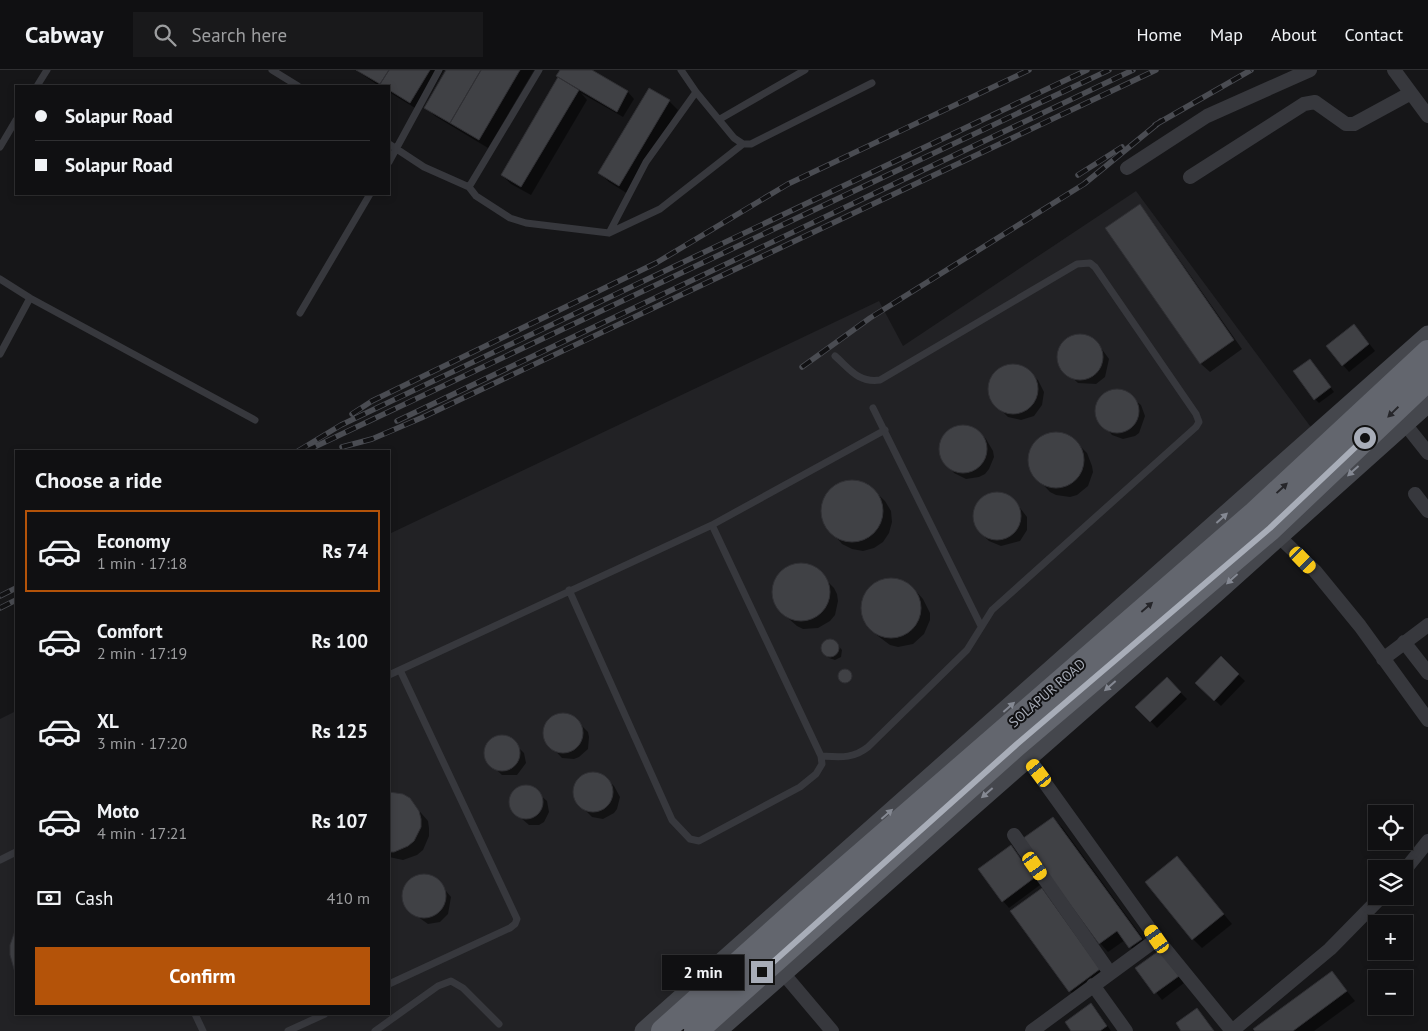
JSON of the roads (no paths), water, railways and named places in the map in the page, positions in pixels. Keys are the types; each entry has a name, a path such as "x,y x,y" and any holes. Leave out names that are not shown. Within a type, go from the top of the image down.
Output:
{"highway":[{"name":"SOLAPUR ROAD","path":"696,1031 816,909 1268,526 1428,352"},
{"name":"SOLAPUR ROAD","path":"663,1031 816,909 1022,751 1428,379"}],"street":[{"path":"1127,168 1207,116 1310,70"},
{"path":"1394,70 1428,116"},
{"path":"1190,177 1304,104 1316,102 1346,124 1354,124 1411,94"},
{"path":"644,1031 1428,335"},
{"path":"1428,403 1405,424 1268,526 1320,578 1360,626 1428,720"},
{"path":"1405,424 1428,453"},
{"path":"1415,494 1428,511"},
{"path":"1383,659 1428,625"},
{"path":"1404,642 1428,673"},
{"path":"717,1031 1022,751 1157,939 1232,1031 1330,949 1373,905"},
{"path":"1014,835 1110,973"},
{"path":"1413,860 1428,841"},
{"path":"1032,1031 1157,939"},
{"path":"783,972 832,1031"},
{"path":"1093,985 1126,1031"}],"lane":[{"path":"38,85 47,70"},
{"path":"272,70 296,85"},
{"path":"390,160 439,70"},
{"path":"469,187 539,70"},
{"path":"681,70 696,92 734,138 743,144 751,144 872,83"},
{"path":"720,119 805,70"},
{"path":"609,233 646,162 696,92"},
{"path":"0,147 15,122"},
{"path":"390,145 424,167 469,187 476,196 510,218 526,223 609,233 660,209 743,144"},
{"path":"300,313 369,195"},
{"path":"821,756 846,758 857,755 868,747 967,650 992,610 1196,427 1198,418 1095,267 1090,264 1077,264 880,380 868,382 862,379 834,356"},
{"path":"0,278 30,298 256,420"},
{"path":"0,354 30,298"},
{"path":"873,408 981,626"},
{"path":"390,675 569,590 712,525 885,430"},
{"path":"569,590 672,820 690,839 699,841 800,787 816,774 822,764 821,756 712,525"},
{"path":"390,984 510,928 517,919 400,670"},
{"path":"0,860 15,852"},
{"path":"375,1031 438,986 451,980 464,988 499,1024"},
{"path":"195,1015 203,1031"},
{"path":"288,1031 323,1015"}],"railway":[{"path":"352,414 372,401 656,263 788,184 1029,70"},
{"path":"300,450 341,425 1087,70"},
{"path":"308,450 1109,70"},
{"path":"397,421 1133,70"},
{"path":"342,447 372,439 421,418 1156,70"},
{"path":"1155,125 1251,70"},
{"path":"802,367 870,318 1084,184 1161,121"},
{"path":"1078,175 1122,147"},
{"path":"0,596 15,588"},
{"path":"0,608 15,600"}]}
